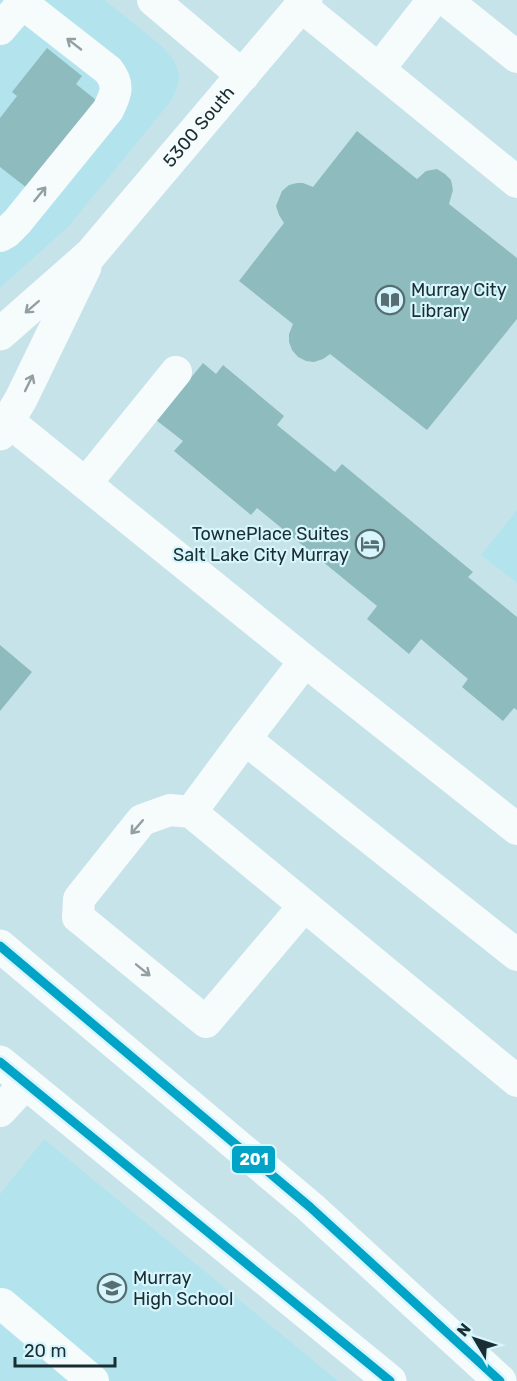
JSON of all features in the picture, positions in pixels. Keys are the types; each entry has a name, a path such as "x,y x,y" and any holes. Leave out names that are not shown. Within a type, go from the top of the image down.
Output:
{"main road":[{"name":"5300 South","path":"0,334 91,254 304,3"},
{"name":"5300 South","path":"4,427 21,399 91,254"},
{"path":"0,946 310,1207 500,1381"},
{"path":"0,1062 390,1381"}],"street":[{"path":"153,0 243,76"},
{"path":"379,69 433,0"},
{"path":"446,0 517,57"},
{"path":"304,3 379,69 517,182"},
{"path":"0,236 17,222 108,110 115,97 116,88 114,78 108,70 11,12"},
{"path":"86,483 176,372"},
{"path":"4,427 86,483 517,829"},
{"path":"190,812 305,661"},
{"path":"245,739 517,955"},
{"path":"304,906 206,1022 78,917 79,899 142,820 170,810 190,812 516,1077"},
{"path":"0,1111 26,1083"},
{"path":"0,1307 2,1304 93,1381"}],"shaded area":[{"path":"0,0 105,0 164,48 174,61 179,76 171,101 69,226 0,288"},
{"path":"517,510 517,583 481,555"},
{"name":"Murray High School","path":"44,1139 338,1381 0,1381 0,1194"}],"building":[{"path":"47,48 82,76 76,84 96,100 27,188 0,167 0,118 17,96 12,92"},
{"name":"Murray City Library","path":"357,131 417,179 426,171 437,169 445,174 451,180 453,190 449,204 517,258 517,319 427,430 330,354 314,362 298,357 289,342 293,324 239,281 284,223 276,206 282,191 289,185 297,183 313,187"},
{"name":"TownePlace Suites Salt Lake City Murray","path":"203,363 216,374 223,365 284,416 277,425 335,472 342,464 473,572 468,577 517,617 517,710 514,708 503,721 462,687 468,679 421,639 409,654 367,619 377,606 257,508 251,515 174,451 183,441 156,420"},
{"path":"0,645 32,672 0,711"}],"transit line":[{"name":"201","path":"0,946 310,1207 500,1381"},
{"name":"201","path":"0,1062 390,1381"}],"place":[{"name":"Murray City Library","path":"390,300"},
{"name":"TownePlace Suites Salt Lake City Murray","path":"370,544"},
{"name":"Murray High School","path":"112,1288"}]}
